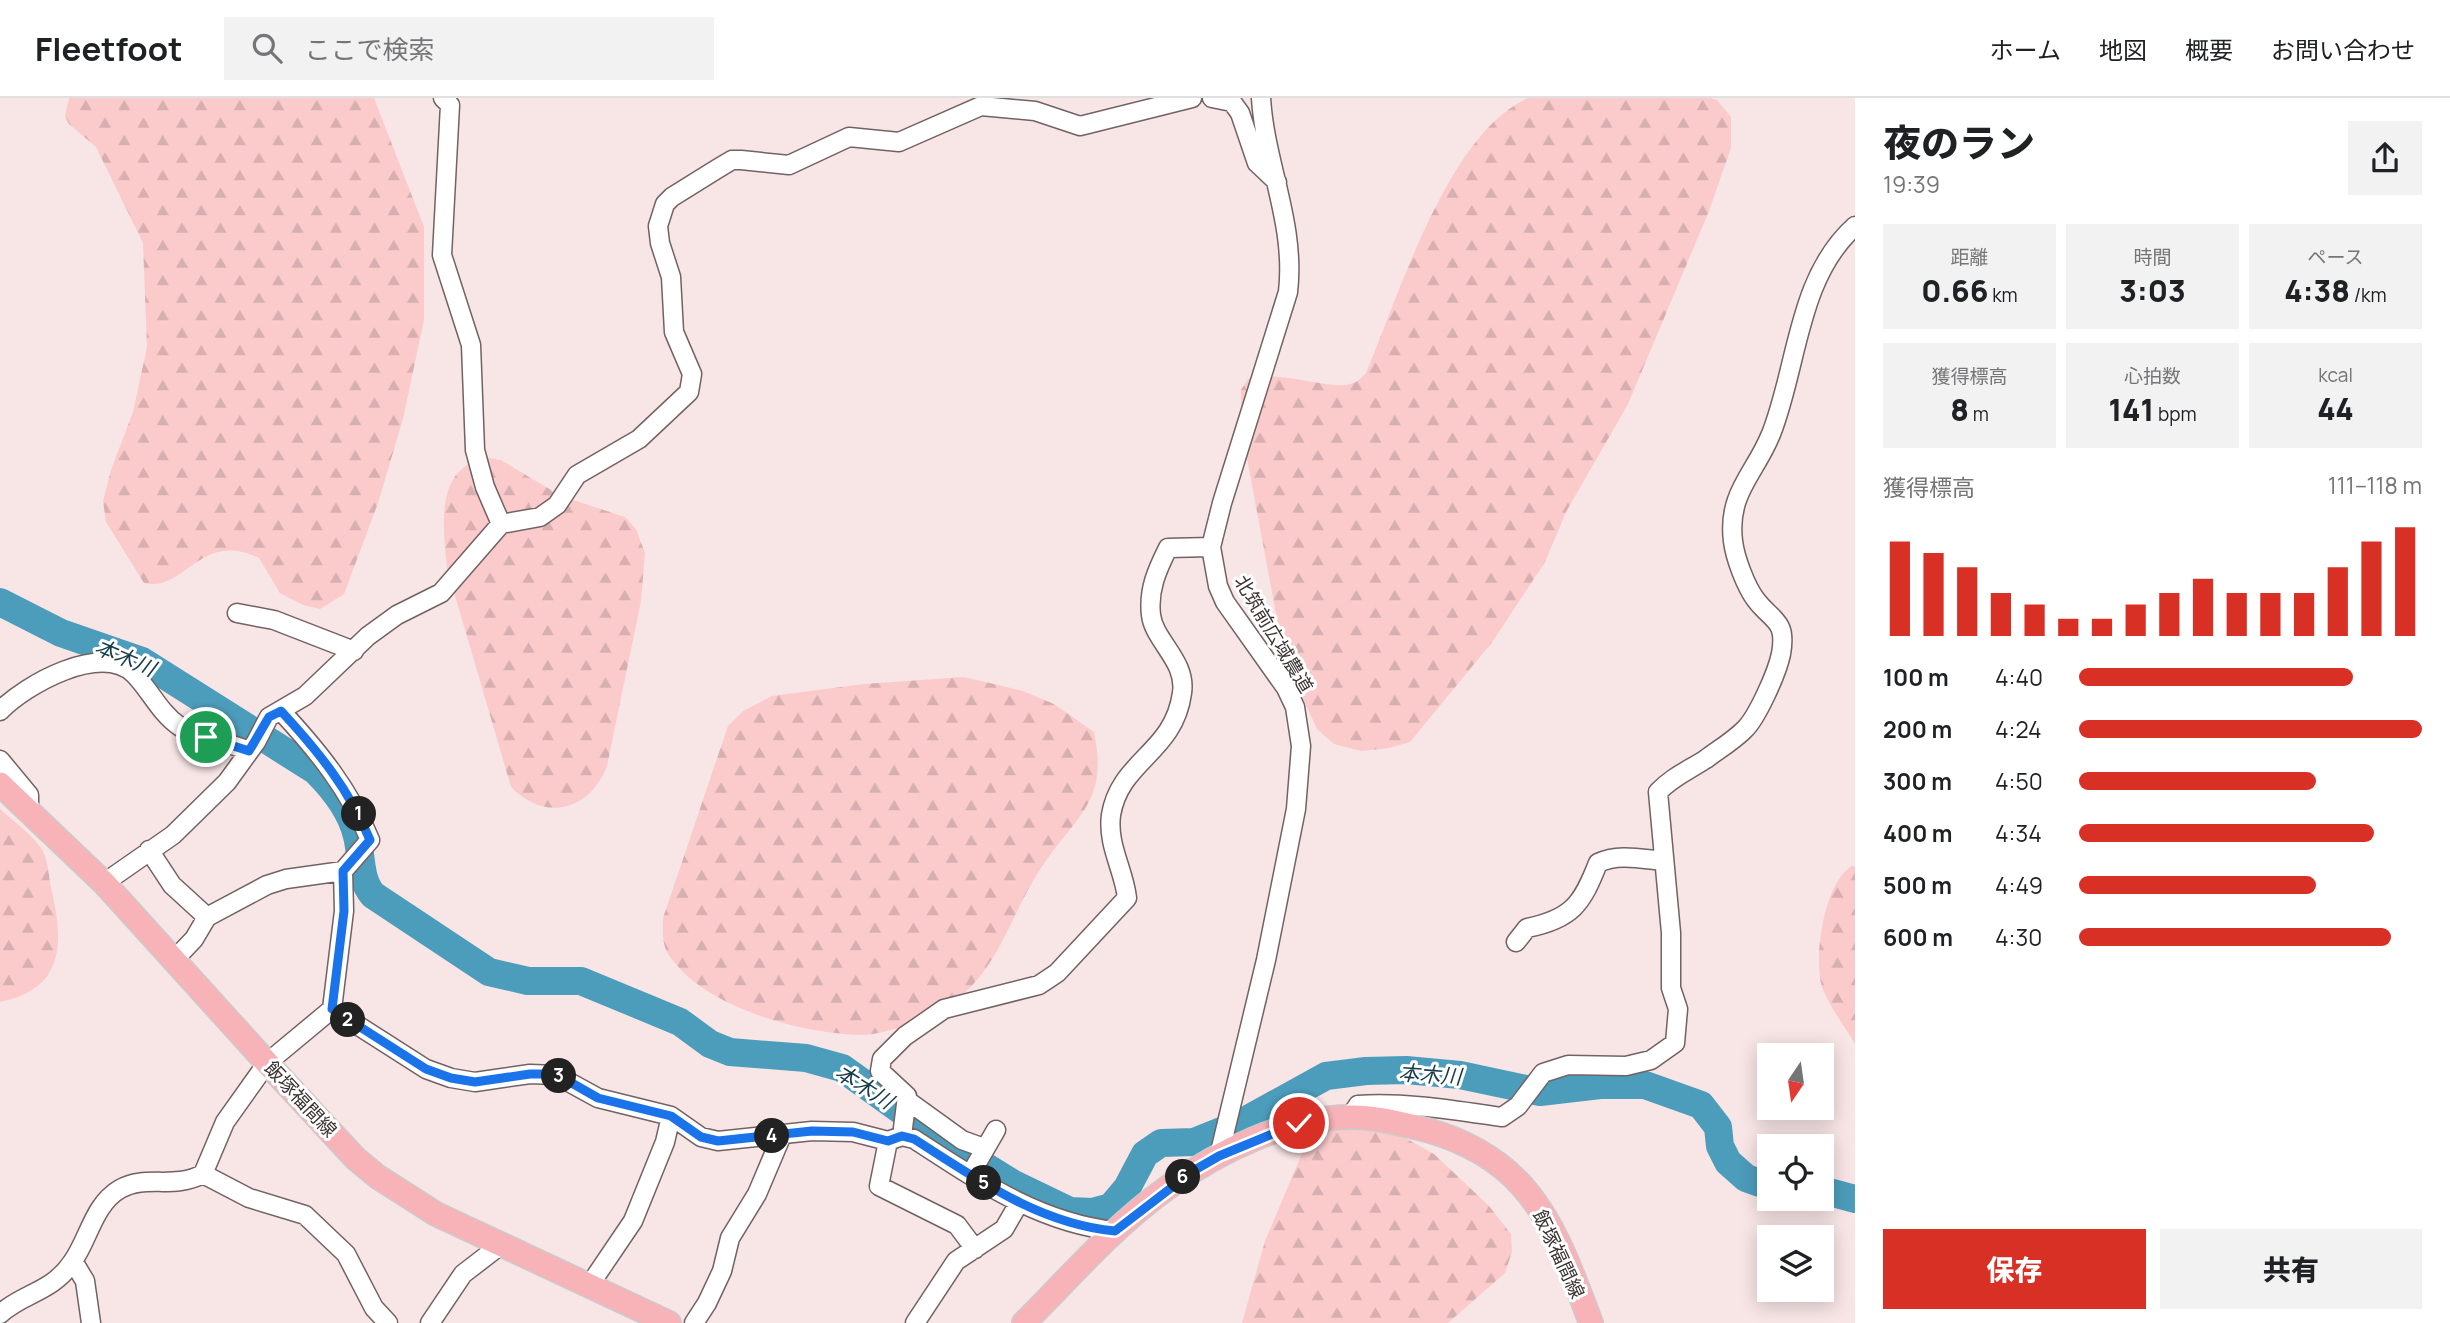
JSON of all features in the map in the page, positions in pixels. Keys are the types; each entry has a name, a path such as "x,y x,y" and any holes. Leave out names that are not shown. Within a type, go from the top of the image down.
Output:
{"main road":[{"name":"飯塚福間線","path":"0,784 104,883 267,1063 356,1158 378,1177 436,1214 668,1323"},
{"name":"飯塚福間線","path":"1024,1323 1115,1231 1222,1145 1299,1123 1350,1117 1406,1125 1443,1135 1485,1154 1507,1170 1545,1217 1591,1323"}],"street":[{"path":"443,98 450,105 442,255 471,345 475,450 485,487 501,524"},
{"path":"104,883 173,835 227,782 269,717 305,696 354,650 397,615 441,593 501,524 540,517 557,505 577,475 639,439 690,391 692,374 674,332 671,277 660,243 659,226 665,204 672,197 732,160 789,165 849,137 899,142 981,106 1035,110 1080,126 1192,98"},
{"path":"1212,98 1232,102 1240,113 1257,163 1277,182"},
{"name":"北筑前広域農道","path":"1222,1145 1296,809 1301,746 1299,725 1286,688 1222,594 1211,547 1222,503 1288,292 1292,261 1261,98"},
{"path":"1350,1117 1358,1105 1383,1104 1502,1117 1518,1106 1543,1073 1568,1065 1626,1066 1651,1060 1675,1043 1678,1009 1671,988 1671,933 1658,792 1670,779 1704,760 1746,729 1765,694 1781,654 1781,628 1772,614 1756,600 1733,544 1732,510 1771,434 1801,319 1836,242 1855,226"},
{"path":"975,1249 957,1225 879,1186 908,1101 907,1096 880,1071 882,1059 905,1036 944,1009 1039,985 1057,973 1127,898 1111,834 1117,792 1135,768 1158,749 1173,726 1183,690 1173,655 1151,617 1151,589 1168,548 1211,547"},
{"path":"237,613 274,620 354,650"},
{"path":"0,711 32,686 72,668 108,662 132,672 165,714 187,732 249,751"},
{"path":"174,960 194,940 207,917 267,885 286,878 343,871 370,840 357,808 326,761 281,711"},
{"path":"0,760 29,795 29,809"},
{"path":"149,850 172,885 207,917"},
{"path":"1516,942 1527,928 1574,909 1585,894 1598,863 1615,858 1664,861"},
{"path":"0,1314 9,1305 30,1297 55,1282 73,1261 99,1210 116,1191 131,1183 188,1182 202,1174 225,1122 267,1063 332,1009 344,911 343,871"},
{"path":"332,1009 426,1069 451,1078 475,1082 530,1074 556,1074 598,1098 671,1116 701,1137 718,1141 812,1131 853,1132 895,1139 914,1139 1019,1203 1062,1222 1115,1231"},
{"path":"908,1101 961,1140 984,1148"},
{"path":"589,1286 633,1221 665,1142 671,1116"},
{"path":"970,1175 996,1130"},
{"path":"694,1323 717,1282 730,1238 757,1194 782,1135"},
{"path":"202,1174 249,1198 305,1215 346,1254 374,1308 388,1323"},
{"path":"915,1323 956,1261 1004,1229 1019,1203"},
{"path":"430,1323 463,1274 502,1244"},
{"path":"73,1261 85,1281 91,1323"}],"green space":[{"path":"69,98 374,98 424,227 424,320 403,419 378,503 344,594 320,609 303,605 280,593 259,558 239,551 222,551 207,556 171,579 158,584 144,583 106,522 103,501 111,470 133,412 147,347 143,243 96,147 69,124 65,116"},
{"path":"1528,98 1711,98 1717,100 1731,117 1731,148 1709,211 1628,404 1566,512 1545,562 1493,641 1410,742 1389,748 1361,751 1334,744 1317,729 1284,657 1241,426 1241,390 1248,379 1261,377 1344,385 1355,382 1366,373 1429,219 1450,180 1474,145 1499,117"},
{"path":"488,458 501,460 561,496 625,517 636,529 645,553 641,601 607,766 590,793 566,806 552,808 538,805 511,787 447,568 444,517 450,485 458,472 471,463"},
{"path":"964,677 1023,691 1054,704 1094,732 1098,756 1097,775 1087,806 1041,868 1002,943 979,978 947,1006 927,1017 891,1030 857,1035 808,1029 755,1014 730,1004 687,976 666,949 663,918 728,726 743,711 772,696 864,684"},
{"path":"0,809 29,834 43,851 55,908 58,944 55,960 48,974 37,986 21,996 0,1002"},
{"path":"1855,866 1855,1044 1824,992 1819,963 1827,905 1842,875"},
{"path":"1358,1119 1379,1123 1434,1154 1489,1206 1511,1234 1512,1252 1505,1273 1448,1323 1242,1323 1265,1241 1303,1151 1323,1133"}],"waterway":[{"name":"本木川","path":"0,602 61,633 142,661 316,771 351,817 363,875 373,895 489,972 528,981 581,981 680,1022 710,1044 730,1052 806,1058 842,1068 941,1139 1012,1183 1070,1211 1092,1212 1111,1207 1127,1188 1145,1154 1161,1143 1194,1142 1239,1124 1326,1076 1366,1071 1406,1070 1460,1075 1540,1092 1600,1085 1645,1085 1701,1105 1718,1127 1720,1146 1728,1162 1746,1178 1757,1182"},
{"name":"本木川","path":"1834,1193 1855,1199"}],"route":[{"path":"206,737 249,751 269,717 281,711 326,761 357,808 370,840 343,871 344,911 332,1009 426,1069 451,1078 475,1082 530,1074 556,1074 598,1098 671,1116 701,1137 718,1141 812,1131 853,1132 888,1141 902,1136 914,1139 1004,1195 1062,1222 1115,1231 1165,1189 1193,1171 1219,1156 1299,1123"}]}
